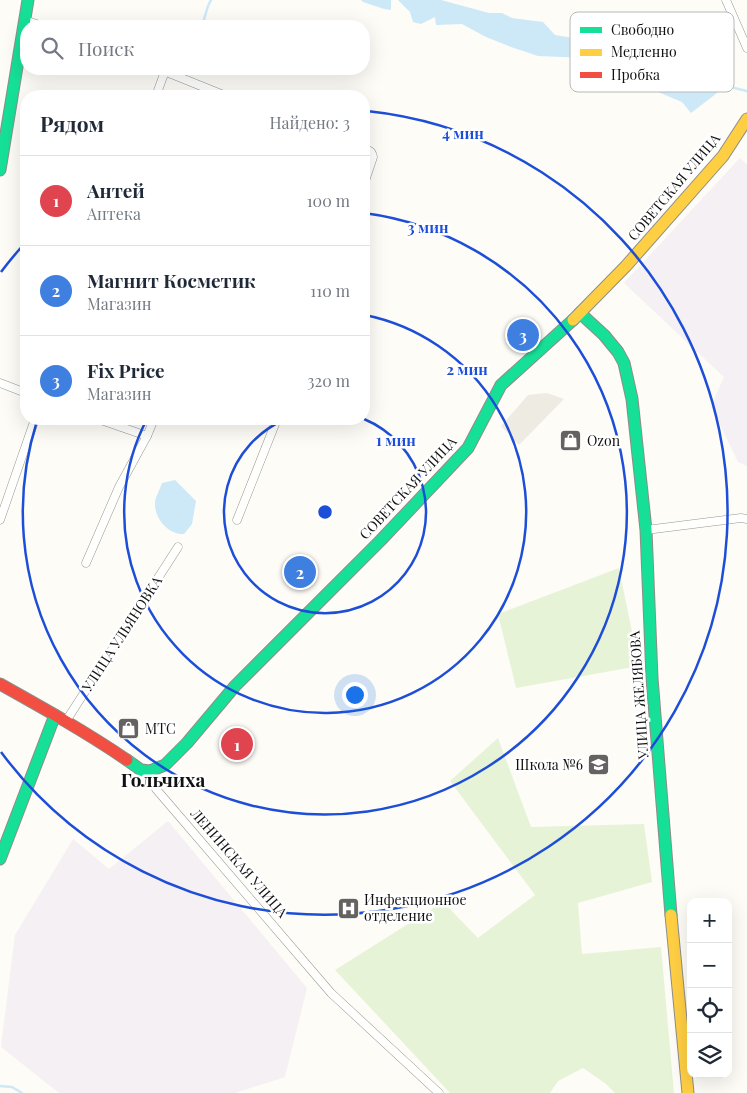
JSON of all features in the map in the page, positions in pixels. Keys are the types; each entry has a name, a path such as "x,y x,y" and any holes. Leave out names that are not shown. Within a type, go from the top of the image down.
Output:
{"street":[{"path":"26,20 28,0"},
{"path":"726,0 731,12"},
{"path":"734,18 747,48"},
{"path":"0,170 20,55"},
{"path":"157,90 161,75"},
{"path":"174,75 211,90"},
{"name":"СОВЕТСКАЯ УЛИЦА","path":"150,770 166,765 188,743 235,686 381,540 468,448 501,385 580,313 626,266 723,156 747,119"},
{"path":"370,151 373,157 370,168"},
{"name":"УЛИЦА ЖЕЛЯБОВА","path":"580,313 604,335 618,352 624,363 632,400 646,530 652,678 672,942 688,1093"},
{"path":"0,383 20,391"},
{"path":"0,520 33,425"},
{"path":"115,425 147,436"},
{"path":"86,562 119,487 152,425"},
{"path":"237,520 275,425"},
{"path":"646,530 741,518 747,519"},
{"name":"УЛИЦА УЛЬЯНОВКА","path":"66,720 178,547"},
{"path":"0,684 66,720 140,770 150,770"},
{"path":"0,858 55,714"},
{"name":"ЛЕНИНСКАЯ УЛИЦА","path":"150,770 156,789 331,992 439,1093"}],"shaded area":[{"path":"740,158 747,165 747,466 738,462 711,406 724,377 624,283"},
{"path":"547,393 564,399 519,445 501,426 528,395"},
{"path":"168,821 307,988 285,1077 235,1093 59,1093 1,1047 15,935 73,839 109,869"}],"green space":[{"path":"619,568 639,666 516,688 498,614"},
{"path":"498,738 531,827 644,824 652,882 578,903 582,954 661,947 674,1093 615,1093 606,1084 583,1068 558,1081 550,1093 450,1093 335,970 443,902 478,938 535,895 450,781"}],"water":[{"path":"361,0 391,0 391,10 363,2"},
{"path":"398,0 441,0 489,13 502,13 512,18 543,22 555,35 570,37 570,57 538,56 486,37 462,24 436,25 435,17 421,24 413,22 410,12"},
{"path":"658,92 718,92 691,113 682,102"},
{"path":"175,480 196,501 192,524 184,534 178,534 168,529 163,524 155,508 155,502 162,483"}],"waterway":[{"path":"204,20 211,0"},
{"path":"734,88 747,91"},
{"path":"0,1086 12,1087 22,1093"}],"traffic: fast":[{"path":"25,20 28,0"},
{"path":"0,170 20,49"},
{"path":"580,313 604,335 618,352 624,363 632,399 646,530 652,678 671,915"},
{"path":"127,760 141,770 150,771 165,765 187,743 235,686 381,540 468,448 501,385 573,320"},
{"path":"0,859 55,715"}],"traffic: slow":[{"path":"573,320 626,266 723,156 747,119"},
{"path":"671,915 688,1093"}],"traffic: jam":[{"path":"0,684 80,730 127,760"}],"place":[{"name":"Fix Price","path":"523,335"},
{"name":"Ozon","path":"571,441"},
{"name":"Магнит Косметик","path":"300,572"},
{"name":"МТС","path":"129,729"},
{"name":"Антей","path":"237,744"},
{"name":"Школа №6","path":"599,765"},
{"name":"Инфекционное отделение","path":"348,908"}],"district":[{"name":"Гольчиха","path":"163,780"}]}
